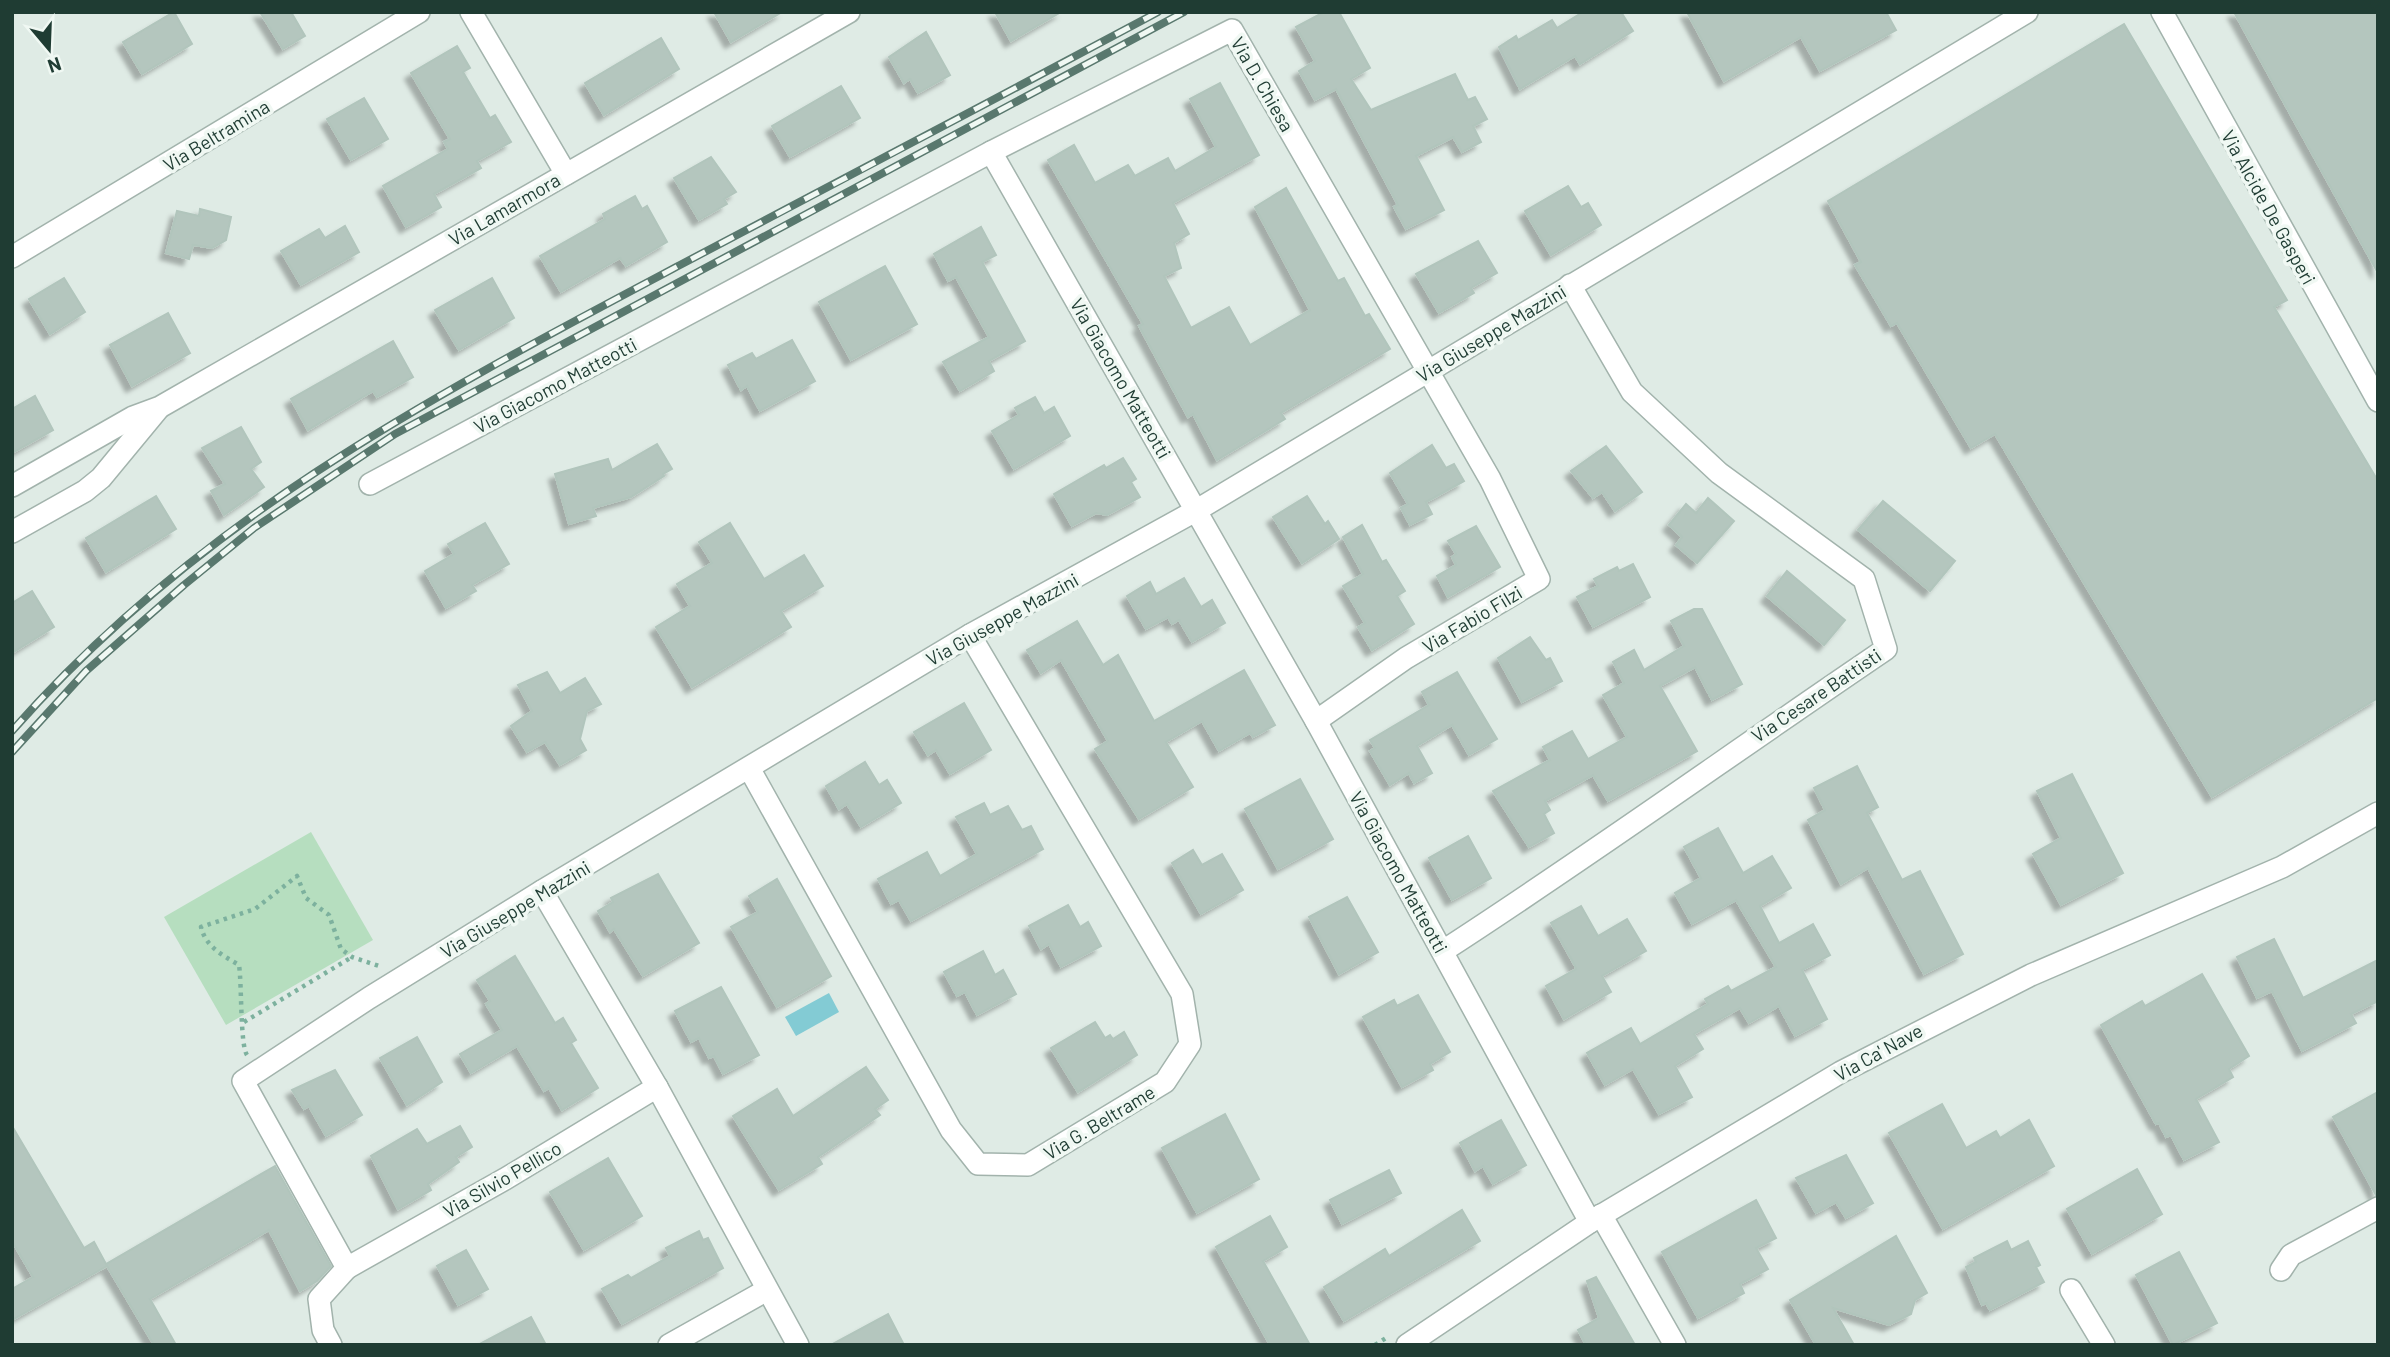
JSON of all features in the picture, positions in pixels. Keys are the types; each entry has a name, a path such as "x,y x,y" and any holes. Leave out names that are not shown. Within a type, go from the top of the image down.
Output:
{"street":[{"name":"Via Beltramina","path":"12,257 419,12"},
{"path":"471,12 566,174"},
{"name":"Via Lamarmora","path":"12,486 133,417 160,407 849,12"},
{"name":"Via Giuseppe Mazzini","path":"257,1072 542,891 970,635 1197,510 2027,12"},
{"name":"Via Alcide De Gasperi","path":"2162,12 2378,401"},
{"name":"Via D. Chiesa","path":"991,152 1232,30 1427,373"},
{"name":"Via Giacomo Matteotti","path":"370,484 991,152 1197,510 1596,1219 1675,1345"},
{"name":"Via Cesare Battisti","path":"1443,951 1543,886 1718,761 1886,649 1864,579 1719,474 1632,392 1570,285"},
{"name":"Via Fabio Filzi","path":"1316,721 1406,658 1539,579 1490,479 1427,373"},
{"name":"Via Lamarmora","path":"12,531 85,491 101,478 160,407"},
{"name":"Via G. Beltrame","path":"749,768 951,1130 978,1164 1028,1165 1040,1158 1165,1082 1190,1044 1182,994 970,635"},
{"name":"Via Ca' Nave","path":"1407,1345 1596,1219 1841,1072 1940,1018 2031,975 2282,867 2378,813"},
{"path":"542,891 657,1087 798,1345"},
{"path":"257,1072 243,1081 346,1268 319,1299 323,1330 331,1345"},
{"name":"Via Silvio Pellico","path":"346,1268 505,1179 657,1087"},
{"path":"2281,1270 2291,1255 2378,1208"},
{"path":"669,1345 767,1290"},
{"path":"2071,1290 2104,1345"}],"path":[{"path":"257,1072 242,1047 244,1022 239,965 218,953 204,938 201,927 255,909 297,876 306,898 329,915 341,949 352,957 407,975"},
{"path":"244,1022 352,957"}],"green space":[{"path":"311,832 373,940 226,1025 164,917"}],"water":[{"path":"829,993 839,1012 796,1036 785,1017"}],"building":[{"path":"174,12 192,44 142,74 123,42"},
{"path":"260,12 291,12 305,36 283,49"},
{"path":"714,12 782,12 731,42"},
{"path":"995,12 1061,12 1011,41"},
{"path":"1324,12 1339,12 1370,68 1351,79 1371,110 1455,74 1468,100 1475,97 1487,119 1473,126 1481,142 1462,152 1453,137 1416,156 1444,210 1406,229 1394,207 1398,205 1336,89 1315,100 1299,71 1315,61 1296,27"},
{"path":"1583,12 1621,12 1633,31 1580,64 1575,56 1520,89 1499,47 1516,36 1518,40 1552,20 1557,28"},
{"path":"1687,12 1886,12 1896,30 1820,71 1801,37 1724,81"},
{"path":"2234,12 2378,12 2378,273"},
{"path":"2124,24 2287,300 2274,307 2378,481 2378,698 2212,797 1995,434 1971,448 1897,323 1891,326 1855,265 1861,262 1828,201"},
{"path":"926,32 950,75 918,93 910,79 904,83 889,57"},
{"path":"661,38 679,69 604,115 585,83"},
{"path":"457,46 470,68 463,72 490,118 495,115 511,142 477,161 481,168 434,194 441,207 406,227 383,186 448,149 444,142 450,139 411,73"},
{"path":"1220,83 1259,155 1173,203 1189,234 1174,243 1181,268 1164,276 1191,328 1229,307 1250,345 1310,310 1255,207 1286,188 1338,281 1344,278 1365,316 1369,314 1390,349 1281,413 1285,419 1217,460 1193,414 1188,417 1139,326 1143,324 1048,160 1074,145 1095,183 1128,165 1135,176 1168,158 1175,171 1216,147 1190,99"},
{"path":"841,86 860,118 790,157 772,126"},
{"path":"364,98 388,139 351,160 327,119"},
{"path":"711,157 736,192 724,199 727,204 699,220 674,178"},
{"path":"1568,186 1581,207 1588,203 1601,225 1551,255 1525,211"},
{"path":"635,196 642,209 647,206 667,242 626,266 620,258 561,292 540,256 605,219 603,214"},
{"path":"200,209 231,217 226,240 212,248 193,245 189,259 166,253 177,211 199,216"},
{"path":"345,226 359,252 301,285 281,251 319,229 325,238"},
{"path":"981,227 996,255 982,262 1025,341 989,361 994,371 960,391 943,362 989,337 956,277 948,281 934,254"},
{"path":"1478,241 1497,273 1471,288 1474,293 1439,313 1416,274"},
{"path":"885,266 917,324 851,360 819,302"},
{"path":"64,278 85,312 50,334 29,299"},
{"path":"492,278 514,318 459,350 435,310"},
{"path":"168,313 190,353 132,386 110,345"},
{"path":"792,340 815,381 760,411 747,386 741,390 728,365 752,353 756,359"},
{"path":"393,341 413,377 377,397 373,391 308,430 291,399"},
{"path":"35,396 53,430 12,453 12,409"},
{"path":"1035,397 1044,413 1054,407 1070,436 1014,469 992,431 1019,415 1015,408"},
{"path":"241,427 261,462 251,469 264,487 224,515 211,491 225,484 202,448"},
{"path":"657,444 672,469 631,497 593,508 596,516 569,524 555,474 608,459 612,470"},
{"path":"1432,445 1446,468 1454,464 1464,481 1426,502 1432,514 1410,525 1401,508 1408,504 1390,473"},
{"path":"1606,446 1642,492 1615,511 1602,492 1593,498 1571,471"},
{"path":"1123,458 1136,479 1131,482 1140,497 1107,515 1096,513 1072,526 1054,494 1104,465 1106,468"},
{"path":"156,496 176,529 106,572 86,538"},
{"path":"1307,496 1325,524 1328,521 1339,539 1302,563 1273,517"},
{"path":"1708,498 1734,521 1697,563 1676,545 1682,537 1669,525 1686,504 1696,513"},
{"path":"1883,501 1955,561 1930,591 1858,530"},
{"path":"485,523 509,564 472,585 476,591 446,608 425,571 454,554 448,544"},
{"path":"730,523 764,579 804,555 823,586 781,611 791,627 692,687 656,627 690,606 677,584 712,563 699,542"},
{"path":"1362,525 1382,562 1386,560 1405,591 1397,596 1414,624 1372,650 1358,627 1365,623 1343,586 1363,574 1343,537"},
{"path":"1476,526 1500,567 1448,597 1437,576 1456,565 1452,557 1456,554 1448,541"},
{"path":"1633,564 1650,597 1593,627 1577,597 1598,586 1594,579 1617,567 1619,571"},
{"path":"1787,571 1845,620 1824,645 1767,596"},
{"path":"1184,578 1201,607 1212,600 1225,623 1192,642 1179,620 1172,624 1168,617 1146,629 1127,596 1150,582 1156,594"},
{"path":"32,591 54,627 12,653 12,603"},
{"path":"1694,609 1702,609 1742,684 1712,700 1695,667 1660,686 1697,751 1608,801 1593,775 1545,801 1550,810 1544,814 1554,833 1529,847 1493,791 1550,760 1543,747 1572,731 1588,759 1627,737 1603,695 1624,683 1613,662 1634,650 1644,670 1684,646 1671,621"},
{"path":"1077,621 1103,665 1118,655 1154,721 1244,670 1275,725 1253,737 1250,733 1219,751 1202,721 1166,742 1193,787 1139,819 1095,749 1108,741 1061,660 1041,673 1027,650"},
{"path":"1530,637 1546,660 1550,658 1562,681 1522,702 1498,658"},
{"path":"547,672 560,693 585,678 601,704 587,711 580,739 586,750 560,765 545,742 527,752 511,726 532,711 518,685"},
{"path":"1457,672 1497,739 1469,755 1452,725 1417,746 1432,773 1414,783 1409,773 1390,785 1370,751 1375,748 1370,740 1429,705 1422,692"},
{"path":"964,703 991,750 950,774 936,750 928,755 914,732"},
{"path":"865,762 879,785 887,780 901,803 861,827 847,804 839,809 826,786"},
{"path":"1857,766 1878,807 1867,813 1902,880 1920,871 1963,954 1924,974 1868,868 1841,884 1808,820 1825,810 1814,788"},
{"path":"2072,774 2123,873 2061,905 2033,854 2061,838 2037,791"},
{"path":"1300,779 1333,839 1278,869 1245,809"},
{"path":"984,803 990,815 1008,806 1022,830 1031,826 1043,849 911,921 899,900 891,904 878,879 927,852 940,876 977,854 956,817"},
{"path":"1718,828 1743,873 1772,856 1791,888 1760,906 1779,943 1813,924 1830,955 1802,970 1827,1019 1795,1036 1779,1006 1749,1023 1740,1008 1694,1034 1703,1049 1675,1066 1692,1097 1659,1114 1633,1069 1605,1085 1587,1053 1631,1028 1640,1044 1708,1004 1705,999 1728,986 1731,991 1776,967 1736,900 1692,924 1675,893 1701,878 1684,847"},
{"path":"1468,836 1491,878 1452,900 1429,858"},
{"path":"1193,850 1202,865 1222,854 1243,890 1201,914 1172,863"},
{"path":"658,874 699,943 643,976 614,929 610,932 598,911 613,902 611,898"},
{"path":"777,879 831,976 777,1007 731,927 758,912 749,896"},
{"path":"1347,897 1378,952 1339,974 1309,917"},
{"path":"1068,905 1080,927 1088,922 1101,946 1061,967 1049,944 1041,949 1029,926"},
{"path":"1581,906 1598,936 1627,919 1646,951 1602,976 1611,992 1564,1019 1546,986 1576,969 1551,923"},
{"path":"2274,939 2303,998 2378,960 2378,1001 2351,1014 2356,1023 2302,1051 2272,991 2257,998 2237,957"},
{"path":"983,951 995,975 1003,970 1016,994 977,1015 965,992 957,996 944,972"},
{"path":"515,956 555,1023 563,1018 576,1040 571,1043 598,1088 562,1110 549,1088 544,1091 517,1046 471,1073 460,1054 502,1030 486,1004 490,1001 477,980"},
{"path":"2202,974 2249,1056 2229,1069 2233,1077 2196,1099 2219,1142 2184,1160 2171,1135 2166,1137 2159,1123 2156,1124 2101,1025 2142,1001 2145,1006"},
{"path":"721,987 759,1055 723,1074 714,1056 709,1058 699,1038 691,1042 675,1011"},
{"path":"1418,995 1450,1052 1430,1064 1433,1070 1402,1087 1363,1017 1394,1000 1397,1006"},
{"path":"1095,1022 1105,1038 1110,1035 1113,1039 1124,1032 1137,1055 1078,1092 1051,1048"},
{"path":"417,1037 442,1082 407,1105 380,1058"},
{"path":"866,1067 888,1100 875,1109 880,1115 818,1157 822,1164 779,1190 733,1116 777,1089 793,1116"},
{"path":"335,1070 362,1115 326,1136 309,1106 304,1109 292,1090"},
{"path":"2378,1092 2378,1195 2376,1195 2333,1117"},
{"path":"1942,1104 1966,1148 1996,1131 2000,1138 2029,1120 2054,1166 1943,1229 1889,1133"},
{"path":"1225,1114 1259,1179 1197,1213 1162,1148"},
{"path":"1501,1120 1526,1165 1493,1184 1483,1166 1475,1171 1460,1143"},
{"path":"12,1126 84,1248 94,1242 106,1264 275,1166 331,1266 317,1281 300,1291 269,1230 150,1299 176,1345 154,1345 107,1266 12,1320 12,1289 33,1277 12,1241"},
{"path":"460,1126 472,1147 456,1157 459,1162 428,1184 431,1190 398,1209 371,1156 417,1129 427,1144"},
{"path":"1846,1155 1873,1203 1846,1218 1836,1202 1816,1213 1796,1178"},
{"path":"608,1158 642,1216 584,1250 550,1192"},
{"path":"2137,1169 2162,1214 2092,1254 2067,1209"},
{"path":"1389,1170 1401,1193 1342,1224 1330,1200"},
{"path":"1756,1200 1776,1238 1756,1248 1768,1269 1740,1284 1744,1293 1698,1318 1662,1252"},
{"path":"1462,1210 1480,1241 1344,1321 1324,1287 1385,1249 1389,1256"},
{"path":"1270,1216 1287,1247 1263,1261 1310,1345 1270,1345 1216,1247"},
{"path":"699,1231 703,1240 708,1238 723,1268 622,1324 602,1289 628,1275 631,1278 670,1256 666,1248"},
{"path":"1896,1236 1927,1293 1915,1300 1911,1314 1889,1325 1833,1308 1854,1345 1816,1345 1790,1300"},
{"path":"2007,1241 2011,1250 2028,1241 2040,1265 2036,1267 2044,1282 1990,1310 1986,1303 1982,1305 1966,1267 1976,1262 1974,1258"},
{"path":"466,1250 488,1289 458,1305 437,1266"},
{"path":"2179,1252 2217,1323 2173,1345 2136,1275"},
{"path":"1596,1277 1635,1345 1586,1345 1578,1330 1599,1318 1587,1281"},
{"path":"888,1314 904,1345 831,1345"},
{"path":"531,1317 546,1345 478,1345"}],"railway":[{"path":"12,731 85,655 161,586 241,524 324,467 498,363 1158,12"},
{"path":"12,752 86,671 184,585 254,528 395,434 1184,12"}]}
